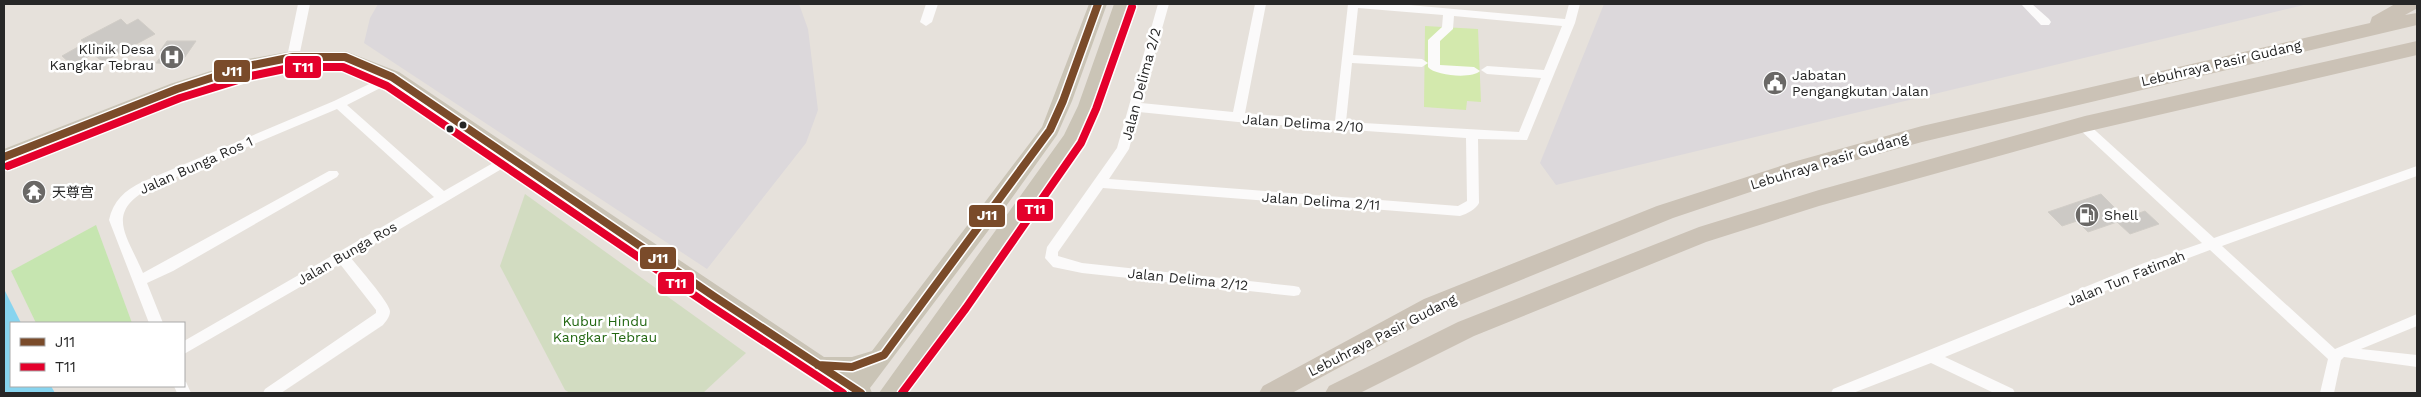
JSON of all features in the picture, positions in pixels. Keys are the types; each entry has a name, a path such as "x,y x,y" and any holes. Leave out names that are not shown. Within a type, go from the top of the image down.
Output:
{"highway":[{"path":"2358,31 2409,4"},
{"name":"Lebuhraya Pasir Gudang","path":"1271,393 1432,306 1674,209 1793,170 1922,134 2358,31 2417,19"},
{"name":"Lebuhraya Pasir Gudang","path":"1337,393 1466,329 1699,236 1819,198 2082,125 2417,48"}],"main road":[{"path":"4,157 177,89 248,66 293,57 345,57 392,76 858,392 918,306 1050,130 1063,101 1098,4"},
{"path":"890,393 1066,148 1087,106 1123,4"},
{"path":"1020,172 988,228 990,233 1000,230 1033,193"},
{"path":"818,365 846,369 866,364 884,355"},
{"path":"907,393 908,369"}],"street":[{"path":"293,57 304,4"},
{"path":"926,22 932,4"},
{"name":"Jalan Delima 2/2","path":"1082,268 1054,261 1051,255 1098,183 1123,149 1163,4"},
{"path":"1238,118 1261,4"},
{"path":"1340,126 1353,4"},
{"path":"1359,4 1569,23"},
{"path":"1487,70 1547,74 1569,23 1574,4"},
{"path":"2026,4 2045,22"},
{"path":"1449,12 1447,29 1434,40 1434,67 1441,70 1474,71"},
{"path":"1346,59 1422,63"},
{"name":"Jalan Delima 2/10","path":"1134,107 1340,126 1523,136 1547,74"},
{"name":"Jalan Bunga Ros 1","path":"156,322 114,220 119,205 146,185 338,104 392,76"},
{"path":"338,104 443,198"},
{"path":"2082,125 2338,354 2417,361"},
{"name":"Jalan Delima 2/11","path":"1098,183 1460,211 1473,204 1472,134"},
{"name":"Jalan Bunga Ros","path":"185,347 511,158"},
{"name":"Jalan Tun Fatimah","path":"1838,393 1932,357 2149,267 2417,171"},
{"path":"139,281 168,267 332,174"},
{"path":"270,393 378,321 383,315 383,309 342,256"},
{"name":"Jalan Delima 2/12","path":"1082,268 1294,291"},
{"path":"2338,354 2417,320"},
{"path":"2327,393 2338,354"},
{"path":"1932,357 2008,393"}],"shaded area":[{"path":"378,4 799,4 808,29 818,110 806,143 707,269 364,43 370,18"},
{"name":"Jabatan Pengangkutan Jalan","path":"1604,4 2308,4 1556,185 1540,163"}],"green space":[{"path":"1425,26 1478,29 1481,102 1467,101 1466,110 1424,107"},
{"name":"Kubur Hindu Kangkar Tebrau","path":"525,194 746,353 703,393 570,393 565,390 500,266"},
{"path":"96,225 132,322 36,322 11,271"}],"water":[{"path":"4,289 20,322 10,322 10,387 52,387 55,393 4,393"}],"building":[{"path":"121,19 127,25 138,19 155,34 103,62 93,54 72,65 62,56 85,43 81,40"},
{"name":"Klinik Desa Kangkar Tebrau","path":"167,41 196,41 180,64 156,63 165,51 160,51"},
{"name":"Shell","path":"2101,194 2125,218 2145,211 2159,224 2130,234 2117,222 2088,232 2077,221 2062,226 2048,212"}],"transit line":[{"name":"J11","path":"818,365 852,367 884,355 1050,130 1063,101 1098,4"},
{"name":"T11","path":"902,393 966,308 1081,143 1096,109 1132,7"},
{"name":"J11","path":"4,157 177,89 248,66 293,57 345,57 392,77 715,297 861,393"},
{"name":"T11","path":"8,166 180,98 251,76 294,67 343,67 387,86 709,305 843,393"}],"place":[{"name":"Klinik Desa Kangkar Tebrau","path":"172,57"},
{"name":"Jabatan Pengangkutan Jalan","path":"1775,83"},
{"name":"天尊宫","path":"34,192"},
{"name":"Shell","path":"2087,215"}]}
